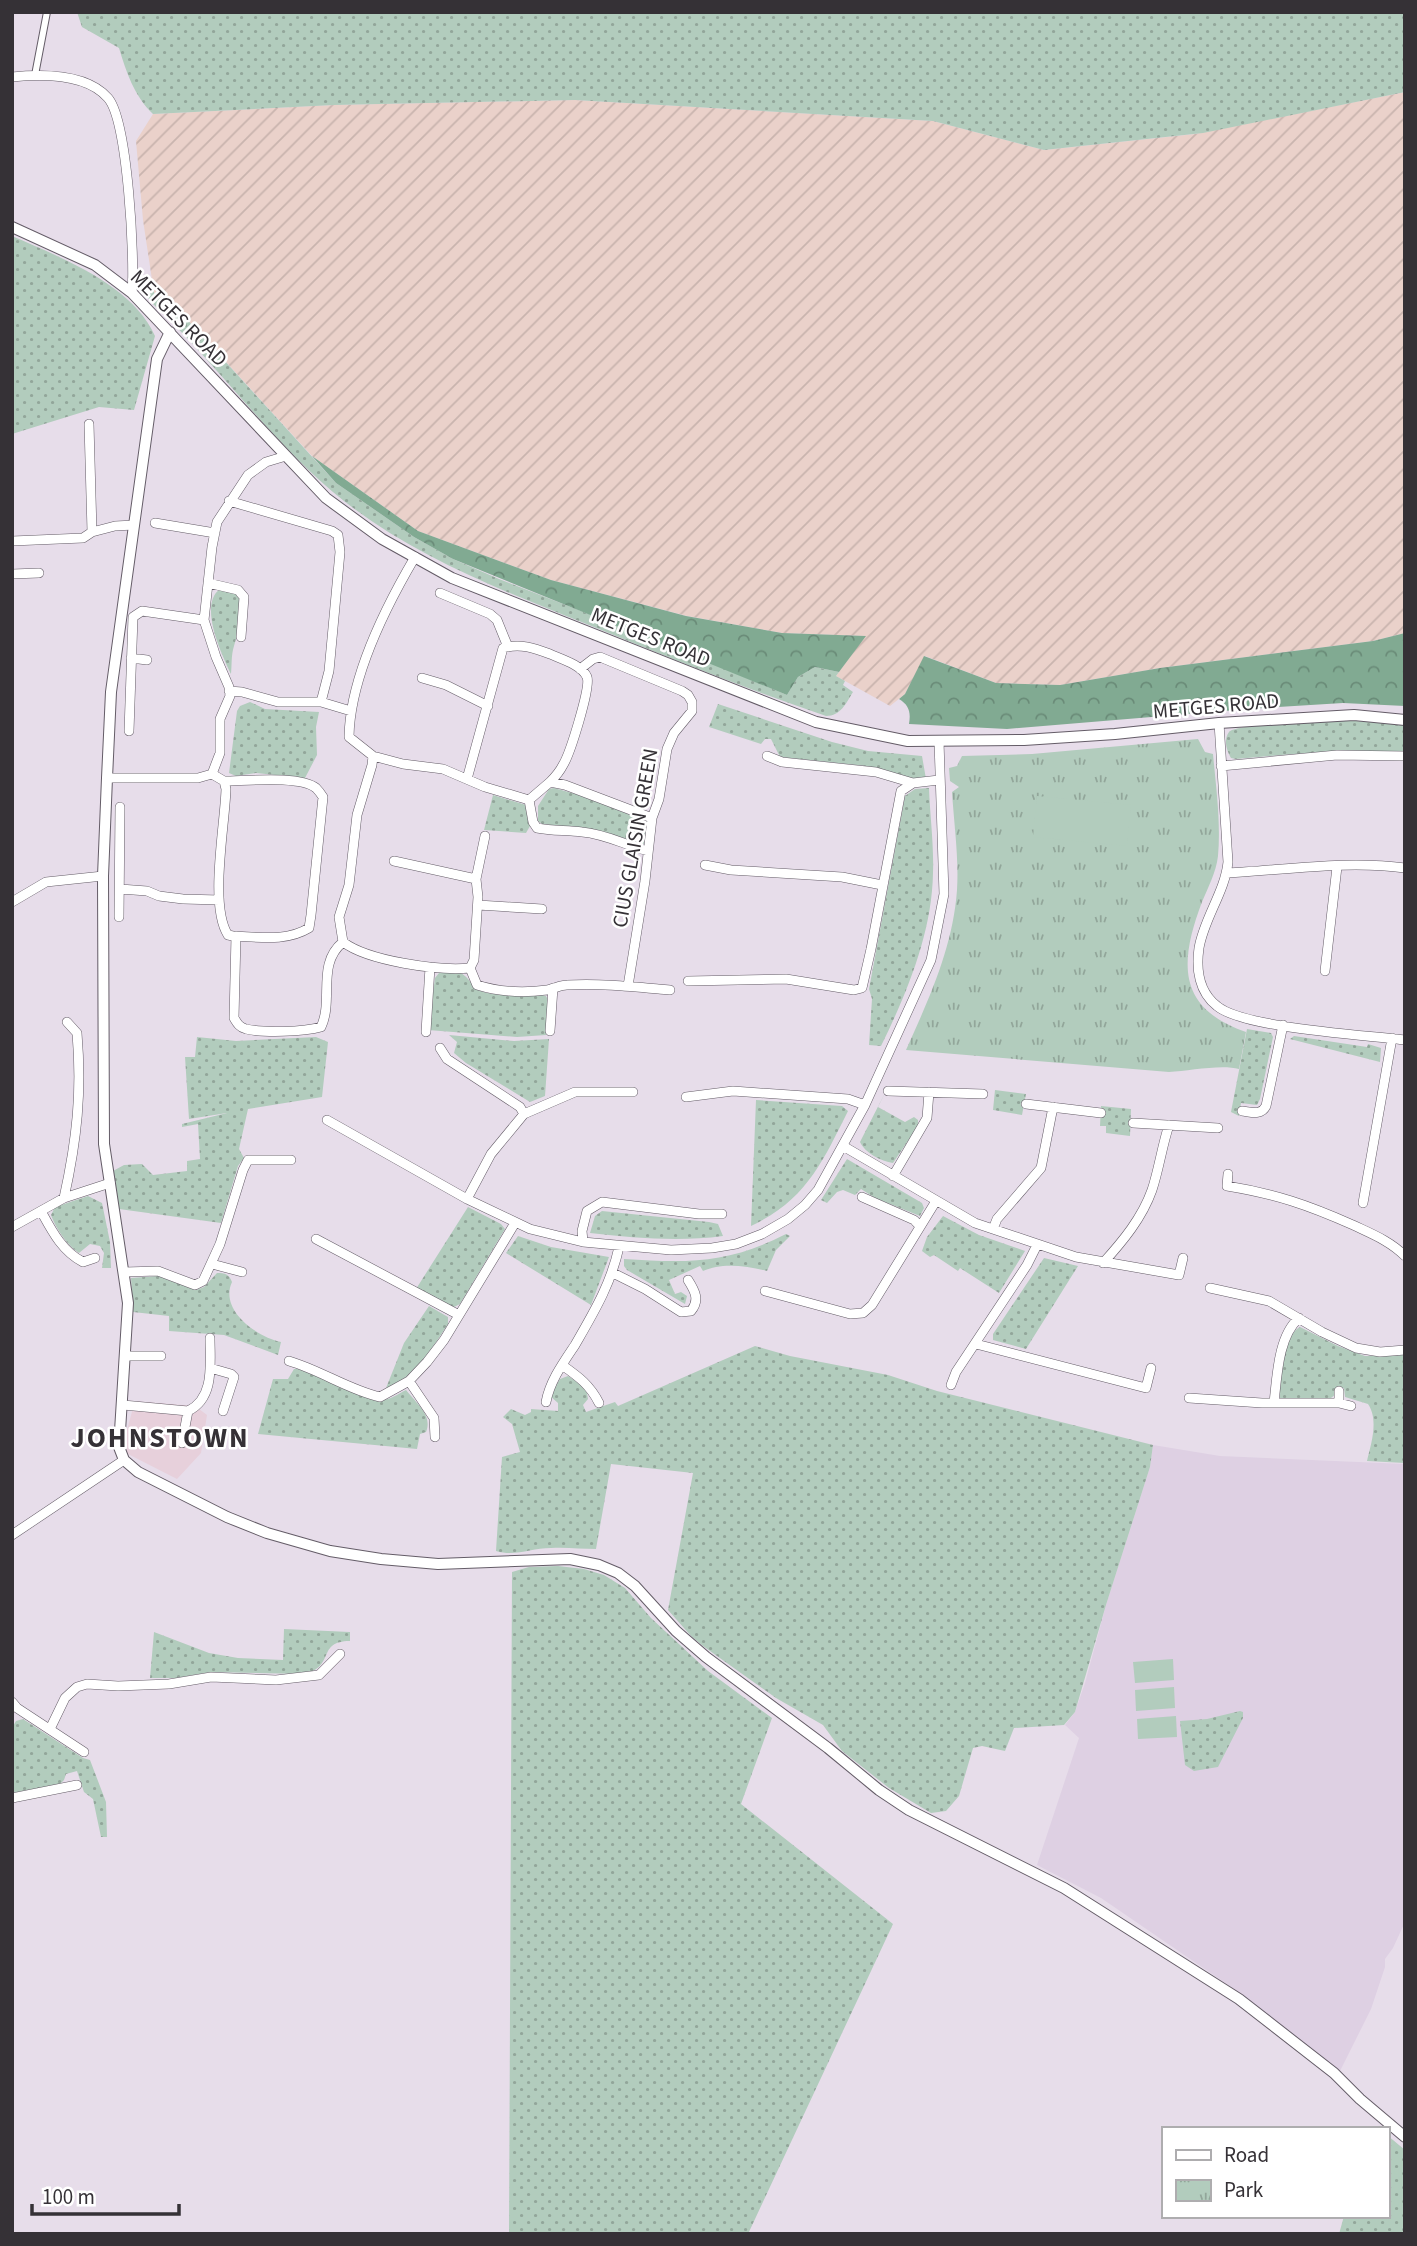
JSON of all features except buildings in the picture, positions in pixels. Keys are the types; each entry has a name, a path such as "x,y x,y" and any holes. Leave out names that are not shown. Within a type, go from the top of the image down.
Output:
{"street":[{"path":"35,75 47,12"},
{"path":"12,78 48,74 95,88 109,99 118,116 126,175 134,272 132,293"},
{"name":"METGES ROAD","path":"12,227 95,265 132,293 326,498 382,539 452,578 816,722 908,741 939,741 1024,740 1219,723 1354,715 1405,720"},
{"path":"170,332 157,359 111,692 103,876 104,1144 128,1303 127,1356 119,1447 124,1460 138,1472 227,1517 267,1533 330,1550 381,1559 438,1564 570,1559 599,1564 618,1573 635,1586 676,1631 706,1657 828,1748 879,1790 909,1810 1064,1888 1239,1999 1334,2073 1405,2137"},
{"path":"89,424 92,532"},
{"path":"212,774 220,752 220,719 230,696 204,620 217,522 248,475 265,462 286,456"},
{"path":"229,501 332,531 338,536 341,552 330,658 321,702"},
{"path":"155,523 215,533"},
{"path":"12,541 83,538 92,532 115,526 134,525"},
{"path":"415,558 387,608 361,674 351,711 349,737 373,756 403,764 443,769 529,800"},
{"path":"12,574 39,573"},
{"path":"208,583 238,590 244,597 241,637"},
{"path":"440,593 490,614 497,620 508,647"},
{"path":"129,731 133,617 142,611 204,620"},
{"path":"467,779 503,648 515,645 536,649 580,669 587,677 588,685 564,764 550,782 529,800"},
{"name":"CIUS GLAISIN GREEN","path":"580,669 600,657 682,691 692,702 692,711 674,733 667,749 659,799 652,818 628,986"},
{"path":"131,658 147,660"},
{"path":"422,678 446,685 488,706"},
{"path":"229,691 278,702 321,702 351,711"},
{"path":"1219,723 1228,851 1227,873 1199,946 1198,971 1204,991 1217,1007 1237,1017 1405,1040"},
{"path":"327,1120 515,1223 565,1239 619,1247 703,1249 736,1244 762,1234 788,1219 812,1198 843,1146 865,1105 931,960 944,894 939,741"},
{"path":"1221,766 1337,755 1405,756"},
{"path":"373,756 357,815 349,885 339,918 343,942 353,949 395,961 430,967 470,968"},
{"path":"767,756 782,762 876,772 913,783 939,780"},
{"path":"107,778 198,778 212,774 224,781 257,779 316,787 323,797 309,928 290,937 228,935 222,927 219,900 226,800 224,781"},
{"path":"550,782 584,791 652,818"},
{"path":"688,981 786,979 841,989 862,988 872,949 901,790 913,783"},
{"path":"529,800 533,822 537,828 583,832 612,838 648,851"},
{"path":"119,917 120,807"},
{"path":"485,836 476,879 478,905 474,960 470,968 477,985 489,989 526,991 565,984 670,990"},
{"path":"394,860 476,879"},
{"path":"705,864 731,870 842,877 882,885"},
{"path":"1227,873 1337,867 1405,868"},
{"path":"1325,971 1337,867"},
{"path":"12,902 46,882 103,876"},
{"path":"120,889 183,899 219,900"},
{"path":"478,905 542,909"},
{"path":"236,936 234,1017 237,1024 247,1029 306,1031 321,1027 325,1019 327,970 331,955 343,942"},
{"path":"426,1032 430,967"},
{"path":"550,1031 553,988"},
{"path":"64,1198 79,1120 77,1032 67,1022"},
{"path":"1242,1111 1256,1113 1266,1107 1283,1025"},
{"path":"1363,1203 1392,1038"},
{"path":"440,1048 447,1059 520,1107 524,1114"},
{"path":"467,1199 491,1154 524,1114 575,1092 633,1091"},
{"path":"685,1097 733,1091 848,1099 865,1105"},
{"path":"888,1091 983,1094"},
{"path":"893,1176 928,1118 929,1092"},
{"path":"1026,1104 1101,1113"},
{"path":"993,1229 997,1219 1041,1168 1053,1107"},
{"path":"1133,1123 1218,1128"},
{"path":"1102,1263 1142,1213 1153,1188 1169,1125"},
{"path":"843,1146 975,1223 1037,1245 1102,1263 1179,1275 1182,1258"},
{"path":"125,1272 158,1271 195,1285 203,1281 212,1264 248,1160 291,1160"},
{"path":"1228,1174 1227,1186 1270,1193 1308,1205 1389,1242 1405,1256"},
{"path":"12,1227 64,1198 110,1183"},
{"path":"862,1197 914,1220 920,1226"},
{"path":"765,1290 850,1314 863,1313 872,1305 936,1201"},
{"path":"583,1242 582,1231 587,1210 602,1202 699,1214 722,1214"},
{"path":"41,1211 55,1237 72,1256 83,1262 94,1258"},
{"path":"289,1361 380,1397 409,1381 436,1352 515,1223"},
{"path":"316,1239 459,1315"},
{"path":"951,1385 956,1372 1027,1265 1037,1245"},
{"path":"546,1402 549,1388 613,1273 619,1247"},
{"path":"212,1264 242,1272"},
{"path":"613,1273 681,1312 691,1311 695,1303 694,1290 688,1280"},
{"path":"1210,1288 1269,1301 1337,1340 1363,1351 1405,1350"},
{"path":"1274,1403 1285,1340 1289,1329 1299,1318"},
{"path":"123,1405 188,1411 196,1407 205,1398 210,1368 210,1338"},
{"path":"976,1344 1146,1388 1151,1368"},
{"path":"127,1356 160,1356"},
{"path":"562,1365 584,1380 599,1403"},
{"path":"210,1368 234,1377 223,1411"},
{"path":"409,1381 434,1418 435,1437"},
{"path":"1339,1391 1339,1403"},
{"path":"1189,1398 1274,1403 1339,1403 1351,1406"},
{"path":"182,1443 188,1411"},
{"path":"12,1535 124,1460"},
{"path":"50,1729 65,1698 77,1687 87,1684 169,1684 211,1677 276,1680 319,1675 340,1654"},
{"path":"12,1718 15,1705 84,1752"},
{"path":"12,1798 77,1785"}],"shaded area":[{"path":"1405,92 1405,633 1373,641 1160,668 1060,685 996,683 925,656 905,694 890,706 836,676 865,636 782,633 687,616 551,580 418,531 312,456 182,314 154,293 143,220 136,141 153,114 334,105 575,100 933,121 1044,150 1195,134"},
{"path":"133,1401 195,1406 207,1415 201,1453 177,1479 126,1453"},
{"path":"1153,1445 1220,1456 1405,1464 1405,1922 1385,1959 1385,1967 1371,2009 1339,2073 1234,1989 1101,1898 1037,1865 1079,1738 1065,1725 1075,1712 1085,1683 1106,1605 1150,1467"}],"green space":[{"path":"77,12 1405,12 1405,92 1203,133 1044,150 933,121 575,100 334,105 153,114 136,91 119,48 82,27"},
{"path":"12,236 73,263 113,287 145,318 155,336 134,410 99,407 12,434"},
{"path":"150,288 182,314 336,483 414,537 453,559 499,579 787,695 798,677 815,667 839,672 836,676 845,681 843,685 853,692 836,714 826,716 766,695 525,599 462,572 401,540 344,501 293,454 152,303 146,295"},
{"path":"312,456 418,531 551,580 686,616 782,633 866,636 839,672 815,667 798,677 787,695 453,559 414,537 336,483"},
{"path":"220,589 237,593 241,606 231,674 211,618 214,596"},
{"path":"1405,633 1405,706 1343,703 1007,729 909,724 908,709 899,699 905,694 924,656 996,683 1060,685 1160,668 1373,641"},
{"path":"250,702 265,709 319,712 316,727 317,755 305,778 256,773 236,776 229,773 237,711 240,706"},
{"path":"718,704 832,742 868,751 922,756 926,779 912,780 866,766 780,757 771,739 765,739 761,744 709,727"},
{"path":"1339,720 1405,724 1405,751 1293,754 1236,759 1231,758 1227,749 1227,735 1235,729"},
{"path":"1198,739 1205,752 1213,754 1219,843 1216,868 1194,924 1189,945 1190,981 1196,996 1207,1010 1223,1022 1246,1032 1239,1069 1214,1067 1169,1072 906,1050 939,972 955,911 957,866 952,792 959,787 950,781 949,768 957,766 962,756 1032,754"},
{"path":"929,788 933,873 932,895 923,940 909,984 881,1046 869,1045 872,999 869,989 905,796 915,789"},
{"path":"549,789 590,798 647,822 644,844 596,830 542,824 538,821 538,806"},
{"path":"493,795 526,805 530,826 526,833 484,830"},
{"path":"1037,796 1131,805 1127,846 1033,837"},
{"path":"458,972 484,992 546,996 546,1035 517,1037 428,1030 435,978 439,973"},
{"path":"1247,1029 1271,1033 1273,1037 1260,1099 1257,1105 1241,1103 1239,1116 1231,1112"},
{"path":"449,1035 514,1041 549,1039 545,1096 530,1102 466,1063 454,1053 457,1042"},
{"path":"1294,1036 1367,1047 1368,1044 1381,1048 1380,1062 1290,1039"},
{"path":"197,1037 236,1041 316,1037 328,1042 322,1097 248,1109 239,1149 244,1158 238,1166 221,1223 119,1209 113,1171 124,1165 142,1164 153,1175 187,1171 187,1161 200,1159 198,1124 182,1127 182,1124 227,1113 189,1119 185,1057 195,1057"},
{"path":"891,1081 878,1107 905,1122 914,1117 918,1120 918,1126 893,1163 874,1156 860,1142"},
{"path":"995,1090 1026,1094 1022,1115 993,1110"},
{"path":"756,1100 842,1106 848,1111 830,1147 799,1192 770,1216 751,1226"},
{"path":"1101,1106 1131,1109 1130,1136 1106,1133 1106,1126 1100,1126"},
{"path":"847,1159 922,1203 924,1208 920,1216 875,1198 861,1189 855,1195 843,1190 837,1192 827,1203 821,1200"},
{"path":"88,1196 102,1203 110,1242 111,1268 102,1268 104,1253 100,1246 90,1244 79,1253 75,1250 62,1236 51,1215 55,1207"},
{"path":"468,1207 501,1224 505,1229 460,1304 452,1308 416,1289"},
{"path":"602,1211 709,1222 718,1224 723,1236 673,1239 590,1233 595,1216"},
{"path":"943,1216 979,1235 1025,1251 999,1293 960,1268 958,1271 934,1255 930,1257 922,1251 927,1237"},
{"path":"786,1234 790,1236 776,1250 767,1271 726,1266 703,1271 700,1266 669,1280 675,1294 681,1292 687,1296 685,1304 624,1266 624,1259 688,1261 726,1256 765,1244"},
{"path":"518,1236 551,1247 609,1257 591,1305 506,1253"},
{"path":"1044,1258 1078,1266 1026,1349 993,1340 993,1334"},
{"path":"217,1273 226,1274 231,1279 231,1302 243,1321 261,1334 281,1342 278,1355 224,1335 169,1331 169,1316 133,1312 131,1278 158,1276 196,1290 204,1287"},
{"path":"429,1306 448,1317 448,1324 414,1370 386,1388 404,1343"},
{"path":"1300,1327 1365,1356 1405,1355 1405,1463 1367,1461 1373,1432 1371,1410 1368,1404 1345,1397 1344,1388 1336,1388 1336,1394 1331,1398 1280,1398 1281,1370 1287,1348 1290,1338"},
{"path":"755,1346 790,1356 888,1375 937,1391 1153,1445 1150,1467 1075,1712 1064,1725 1014,1728 1005,1751 982,1746 973,1748 959,1796 946,1811 931,1813 889,1788 842,1751 823,1725 776,1698 703,1646 668,1610 693,1473 611,1464 596,1549 551,1548 510,1553 496,1551 502,1457 520,1452 512,1424 503,1417 511,1409 525,1415 531,1412 531,1409 558,1411 558,1403 550,1396 560,1379 568,1376 586,1388 588,1399 583,1405 586,1412 615,1402 618,1406"},
{"path":"294,1369 304,1369 375,1399 388,1399 406,1390 427,1420 426,1432 420,1434 417,1449 258,1434 273,1379 288,1379"},
{"path":"558,1566 604,1575 625,1588 651,1618 708,1671 772,1718 741,1804 893,1924 748,2234 509,2234 512,1572 529,1567"},
{"path":"284,1629 350,1632 350,1641 333,1645 320,1666 304,1674 211,1672 176,1678 150,1678 154,1632 209,1653 238,1658 283,1660"},
{"path":"1173,1659 1174,1680 1135,1683 1133,1662"},
{"path":"1174,1687 1175,1708 1136,1711 1135,1690"},
{"path":"1243,1712 1243,1718 1218,1767 1194,1771 1185,1765 1180,1721 1207,1719"},
{"path":"1176,1716 1177,1737 1138,1739 1137,1719"},
{"path":"23,1719 90,1760 106,1802 107,1837 101,1837 93,1799 84,1792 77,1771 66,1774 59,1785 12,1793 12,1728 16,1721"},
{"path":"1389,2137 1405,2150 1405,2234 1339,2234 1343,2218 1389,2218"}],"district":[{"name":"JOHNSTOWN","path":"160,1438"}]}
